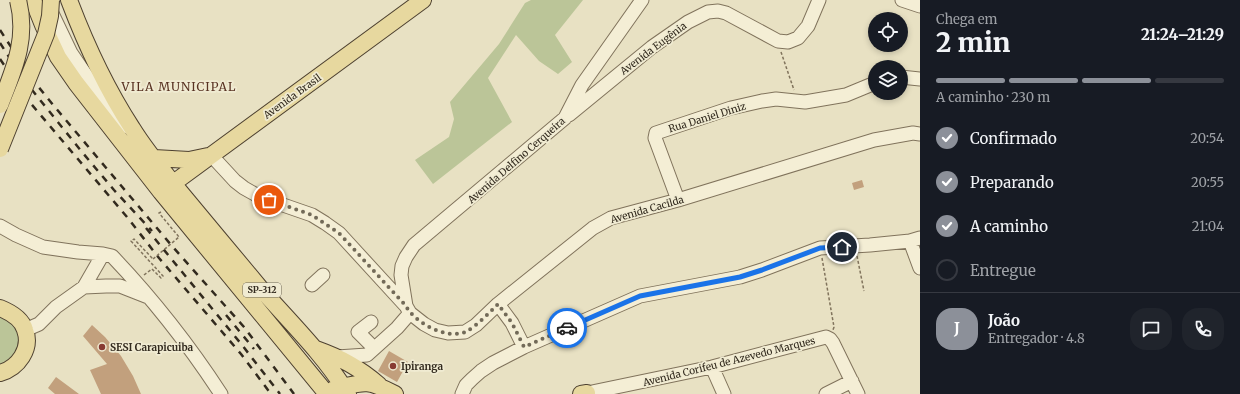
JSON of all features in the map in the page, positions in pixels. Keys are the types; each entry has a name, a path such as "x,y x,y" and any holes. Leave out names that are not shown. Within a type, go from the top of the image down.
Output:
{"main road":[{"path":"0,105 16,63 21,43 22,22 18,0"},
{"name":"SP-312","path":"33,0 58,56 76,83 167,188 316,349 345,390"},
{"name":"SP-312","path":"69,0 97,66 132,129 149,152 167,188 326,392"},
{"name":"Avenida Brasil","path":"167,188 423,0"},
{"path":"0,149 46,34 50,16 49,4"},
{"path":"149,152 189,160 211,155"},
{"path":"0,308 16,317 26,330 26,345 20,361 14,367 0,373"},
{"path":"316,349 337,357 364,372 378,385 395,394"},
{"path":"326,392 345,390 359,383 378,385"}],"street":[{"path":"39,0 49,4 71,53 111,112 149,152"},
{"name":"Avenida Delfino Cerqueira","path":"408,309 401,275 402,266 414,245 565,118 582,85 642,0"},
{"path":"778,41 793,41 802,35 808,26 819,0"},
{"path":"902,0 920,6"},
{"name":"Avenida Eugênia","path":"565,118 669,34 708,12 718,11 726,13 778,41"},
{"path":"908,78 920,79"},
{"path":"801,102 846,95 868,86"},
{"name":"Rua Daniel Diniz","path":"678,200 655,138 656,133 731,108 762,101 776,99 801,102"},
{"name":"Avenida Cacilda","path":"211,155 235,181 244,188 260,197 312,215 339,233 419,321 440,331 457,334 465,332 476,325 498,304 599,224 611,218 678,200 874,140 913,133 920,134"},
{"path":"0,226 16,235 43,246 112,256 150,298 199,362 221,394"},
{"path":"462,394 466,385 481,371 524,347 640,296 740,277 820,248 855,246 915,239 920,268"},
{"path":"26,330 39,324 56,307 84,287 103,254"},
{"path":"312,285 323,275"},
{"path":"84,287 120,286 150,298"},
{"path":"498,304 512,323 524,347"},
{"path":"337,357 370,351 397,328 408,309"},
{"path":"364,372 370,351 358,332 371,322"},
{"name":"Avenida Corifeu de Azevedo Marques","path":"585,394 712,367 826,337 830,339"},
{"path":"830,339 858,394"},
{"path":"712,367 724,394"},
{"path":"826,394 852,381"}],"path":[{"path":"778,41 801,102"},
{"path":"136,282 152,269 161,278 163,276 131,241 134,239 154,259 179,237"},
{"path":"855,246 864,291"},
{"path":"820,248 834,327 830,339"}],"green space":[{"path":"531,0 583,0 555,35 572,62 558,74 539,61 516,35 488,78 512,122 433,184 415,160 449,137 454,119 450,102 499,44 525,3"},
{"path":"0,316 11,322 19,332 20,344 14,357 0,366"}],"building":[{"path":"862,180 864,187 854,190 852,183"},
{"path":"92,325 105,337 121,356 133,376 141,394 101,394 90,370 107,364 83,336"},
{"name":"Ipiranga","path":"389,351 408,362 397,382 378,371"},
{"path":"56,377 79,394 55,394 48,388"}],"railway":[{"path":"0,30 32,79 172,246 244,327 294,394"},
{"path":"0,43 24,80 82,152 114,190 152,231"},
{"path":"0,59 27,99 241,354 271,394"},
{"path":"146,228 242,345 280,394"},
{"path":"226,315 254,349"}],"way so far":[{"path":"269,200 312,215 339,233 406,306 410,313 419,321 435,330 457,334 465,332 476,325 498,304 519,334 524,347 567,328"}],"place":[{"name":"SESI Carapicuiba","path":"102,347"},
{"name":"Ipiranga","path":"393,366"}],"district":[{"name":"VILA MUNICIPAL","path":"179,87"}],"route":[{"path":"567,328 640,296 740,277 820,248 842,247"}]}
